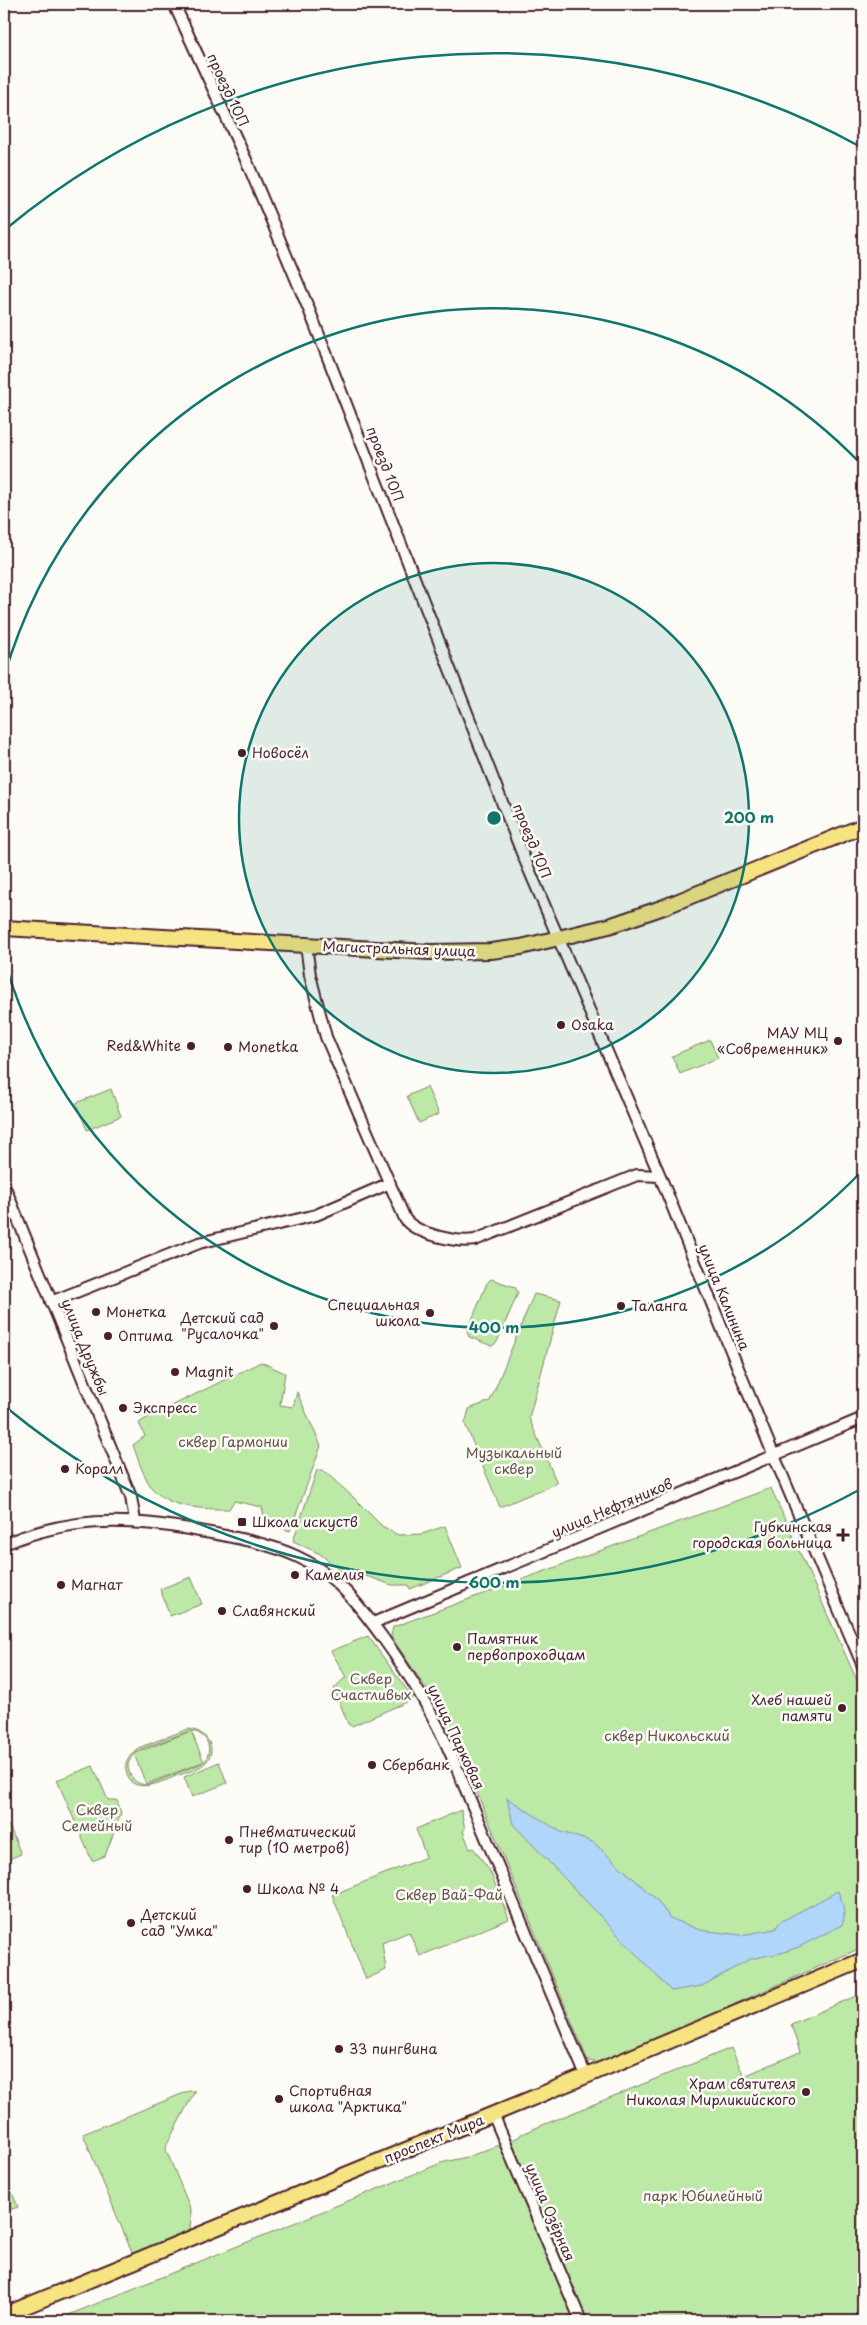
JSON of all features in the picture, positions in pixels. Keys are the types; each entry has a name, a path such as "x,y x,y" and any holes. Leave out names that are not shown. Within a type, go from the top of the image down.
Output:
{"main road":[{"name":"Магистральная улица","path":"4,928 306,945 460,952 491,951 558,940 609,926 655,910 863,826"},
{"name":"проспект Мира","path":"4,2315 863,1960"}],"street":[{"name":"проезд 10П","path":"174,4 246,162 318,331 522,853 558,940"},
{"name":"улица Калинина","path":"558,940 660,1176 863,1666"},
{"path":"306,945 310,975 323,1028 405,1219 414,1229 467,1241 481,1238 637,1175 660,1176"},
{"path":"51,1302 199,1243 316,1215 390,1183"},
{"name":"улица Дружбы","path":"4,1185 131,1497 136,1521"},
{"name":"улица Нефтяников","path":"373,1623 863,1418"},
{"name":"улица Парковая","path":"4,1544 62,1525 90,1521 136,1521 240,1539 296,1556 319,1568 334,1580 373,1623 418,1688 436,1720 586,2076"},
{"name":"улица Озёрная","path":"493,2114 581,2321"}],"green space":[{"path":"710,1040 718,1058 680,1074 672,1056"},
{"path":"427,1087 439,1114 419,1123 407,1096"},
{"path":"111,1089 121,1116 87,1130 76,1103"},
{"path":"491,1279 515,1287 518,1293 497,1342 492,1346 469,1337 467,1332 487,1283"},
{"name":"Музыкальный сквер","path":"534,1294 561,1300 529,1418 557,1483 500,1507 465,1424 469,1409 490,1401"},
{"name":"сквер Гармонии","path":"261,1362 285,1373 280,1405 293,1407 297,1392 321,1446 290,1531 265,1522 262,1507 234,1501 229,1509 209,1509 177,1504 168,1500 152,1488 141,1467 133,1445 145,1436 139,1423 145,1419"},
{"path":"317,1470 323,1470 382,1526 398,1535 422,1534 445,1526 462,1568 410,1589 408,1585 392,1585 366,1576 357,1584 320,1554 293,1541"},
{"name":"сквер Никольский","path":"771,1488 863,1694 863,1947 602,2063 588,2061 463,1759 431,1696 391,1636 393,1627"},
{"path":"191,1577 202,1604 170,1616 160,1589"},
{"name":"Сквер Счастливых","path":"368,1636 412,1697 411,1700 352,1726 348,1724 334,1688 346,1677 331,1651"},
{"path":"188,1729 195,1730 205,1737 211,1747 211,1753 209,1759 198,1768 152,1785 144,1786 137,1785 127,1775 126,1764 130,1755 138,1748","holes":["190,1731 135,1754 139,1750","191,1731 197,1732 207,1742 208,1752 204,1762","134,1754 146,1784 203,1762 144,1785 136,1782 129,1773 128,1764"]},
{"path":"219,1762 227,1783 192,1797 184,1777"},
{"name":"Сквер Семейный","path":"93,1766 108,1800 117,1800 121,1813 105,1856 92,1861 57,1780"},
{"name":"Сквер Вай-Фай","path":"461,1810 465,1829 463,1831 470,1849 473,1848 489,1869 509,1919 420,1956 409,1932 382,1943 386,1970 366,1979 332,1895 426,1857 416,1829"},
{"path":"9,1825 21,1854 4,1861 4,1827"},
{"name":"парк Юбилейный","path":"863,1993 863,2321 54,2321 441,2163 470,2156 519,2137 521,2134 731,2048 744,2076 800,2052 791,2024"},
{"path":"189,2091 195,2091 167,2144 166,2150 191,2210 190,2233 133,2255 83,2134"},
{"path":"6,2178 18,2207 4,2212 4,2179"}],"water":[{"path":"507,1798 561,1832 593,1842 657,1900 670,1918 700,1930 741,1935 775,1929 780,1922 838,1891 844,1912 842,1925 799,1947 781,1953 750,1959 702,1986 671,1991 513,1824"}],"place":[{"name":"Новосёл","path":"242,753"},
{"name":"Osaka","path":"561,1025"},
{"name":"МАУ МЦ «Современник»","path":"838,1041"},
{"name":"Red&White","path":"191,1046"},
{"name":"Monetka","path":"228,1047"},
{"name":"Таланга","path":"621,1306"},
{"name":"Монетка","path":"96,1312"},
{"name":"Специальная школа","path":"430,1313"},
{"name":"Детский сад \"Русалочка\"","path":"274,1326"},
{"name":"Оптима","path":"108,1336"},
{"name":"Magnit","path":"175,1372"},
{"name":"Экспресс","path":"123,1408"},
{"name":"Коралл","path":"65,1469"},
{"name":"Школа искуств","path":"242,1522"},
{"name":"Губкинская городская больница","path":"843,1535"},
{"name":"Камелия","path":"295,1575"},
{"name":"Магнат","path":"61,1585"},
{"name":"Славянский","path":"222,1611"},
{"name":"Памятник первопроходцам","path":"457,1647"},
{"name":"Хлеб нашей памяти","path":"842,1708"},
{"name":"Сбербанк","path":"372,1765"},
{"name":"Пневматический тир (10 метров)","path":"229,1840"},
{"name":"Школа № 4","path":"247,1889"},
{"name":"Детский сад \"Умка\"","path":"131,1923"},
{"name":"33 пингвина","path":"339,2049"},
{"name":"Храм святителя Николая Мирликийского","path":"806,2092"},
{"name":"Спортивная школа \"Арктика\"","path":"279,2099"}]}
